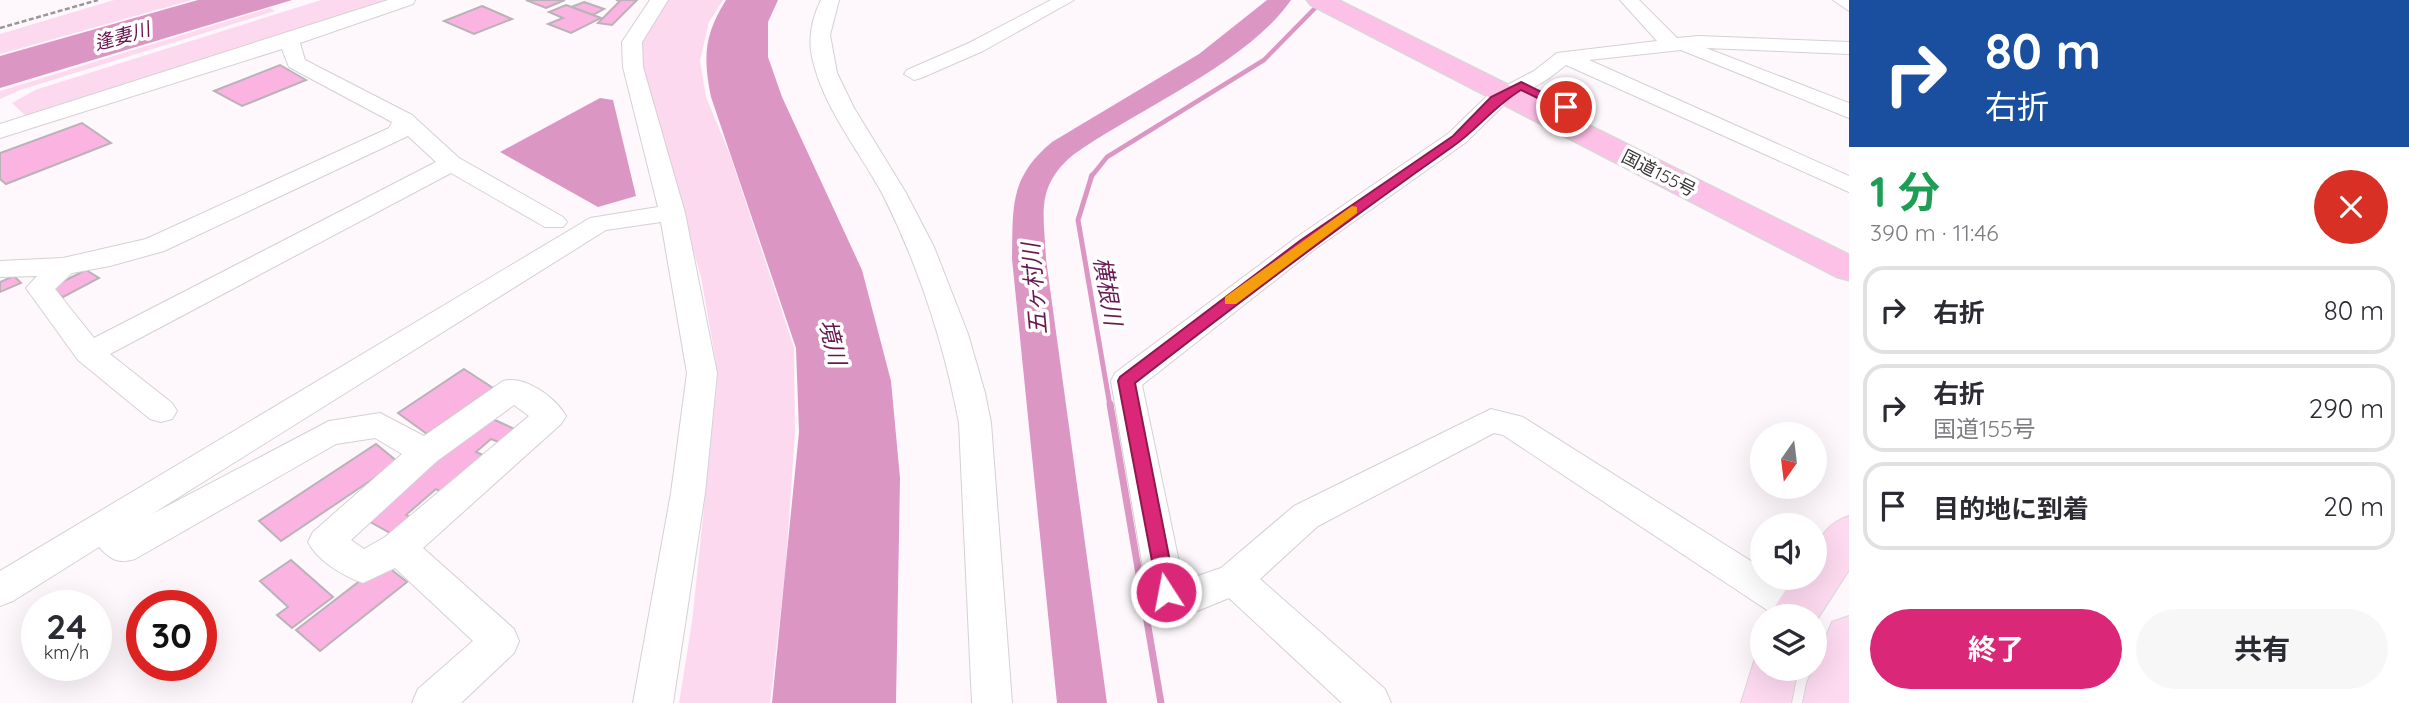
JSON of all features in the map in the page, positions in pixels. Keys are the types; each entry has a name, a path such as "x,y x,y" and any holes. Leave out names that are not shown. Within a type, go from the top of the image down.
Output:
{"highway":[{"name":"国道155号","path":"1334,2 1512,90 1849,247"},
{"name":"国道155号","path":"1512,90 1849,269"}],"main road":[{"path":"1800,604 1849,534"},
{"path":"1828,703 1832,683 1849,638"},
{"path":"1766,703 1771,681"}],"street":[{"path":"0,131 289,40 406,0"},
{"path":"653,703 688,493 702,373 672,214 633,67 632,42 659,0"},
{"path":"830,0 824,11 821,32 822,56 829,79 895,195 938,295 968,381 975,423 992,703"},
{"path":"914,74 976,47 1065,0"},
{"path":"1629,0 1674,44 1849,111"},
{"path":"1842,0 1849,5"},
{"path":"289,40 296,63 404,120 451,163 554,222"},
{"path":"1780,604 1512,425 1491,421 1306,516 1234,579 1185,600 1166,592 1126,381 1306,243 1457,138 1512,90 1564,57 1699,42 1849,48"},
{"path":"1564,57 1849,186"},
{"path":"0,145 108,108 101,99"},
{"path":"0,269 63,266 110,258 155,245 399,132 404,120"},
{"path":"89,354 451,163"},
{"path":"0,590 599,223 672,214"},
{"path":"63,266 40,288 89,354 161,411"},
{"path":"514,389 550,416 398,548 363,568 326,542 425,452 514,389"},
{"path":"103,527 122,548 329,433 380,425 425,452"},
{"path":"398,548 500,641 432,703"},
{"path":"1234,579 1371,703"}],"path":[{"path":"0,28 98,0"}],"shaded area":[{"path":"114,0 192,0 0,54 0,34"},
{"path":"321,0 392,0 26,116 12,103 35,90"},
{"path":"664,0 723,0 709,22 700,61 706,97 730,155 794,348 795,433 785,574 770,703 679,703 692,622 718,374 701,277 642,74 644,34"},
{"path":"270,8 275,11 20,90 0,99 0,91"}],"water":[{"name":"逢妻川","path":"198,0 292,0 0,88 0,56"},
{"name":"境川","path":"726,0 778,0 768,22 768,57 782,97 862,270 891,381 900,478 896,703 772,703 799,432 796,348 711,97 707,47 713,24"},
{"path":"600,98 613,100 636,196 598,207 500,152"}],"building":[{"path":"526,0 565,0 546,8"},
{"path":"616,0 637,0 612,25 598,23 620,1"},
{"path":"584,2 604,9 593,15 571,7"},
{"path":"566,5 601,18 571,33 548,24 563,18 549,12"},
{"path":"482,6 512,19 474,34 444,21"},
{"path":"280,65 306,80 242,106 214,91"},
{"path":"82,123 111,143 6,184 0,179 0,153"},
{"path":"86,270 99,278 63,297 50,288"},
{"path":"14,276 21,283 0,292 0,282"},
{"path":"464,369 493,388 427,434 398,413"},
{"path":"486,416 521,432 506,445 491,439 476,452 483,455 449,496 436,489 406,515 419,522 401,539 365,519"},
{"path":"376,444 398,462 281,541 259,521"},
{"path":"291,560 333,597 292,628 277,615 288,607 260,581"},
{"path":"383,563 407,582 320,651 296,630"}],"waterway":[{"name":"五ヶ村川","path":"1082,703 1029,259 1030,194 1037,174 1062,149 1208,60 1280,0"},
{"name":"横根川","path":"1092,176 1107,157 1264,60 1323,0"},
{"name":"横根川","path":"1092,176 1078,220 1110,406"},
{"name":"横根川","path":"1110,404 1161,703"}],"slow traffic":[{"path":"1231,301 1352,210"}],"route":[{"path":"1166,592 1126,381 1306,243 1457,138 1496,100 1521,85 1566,107"}]}
